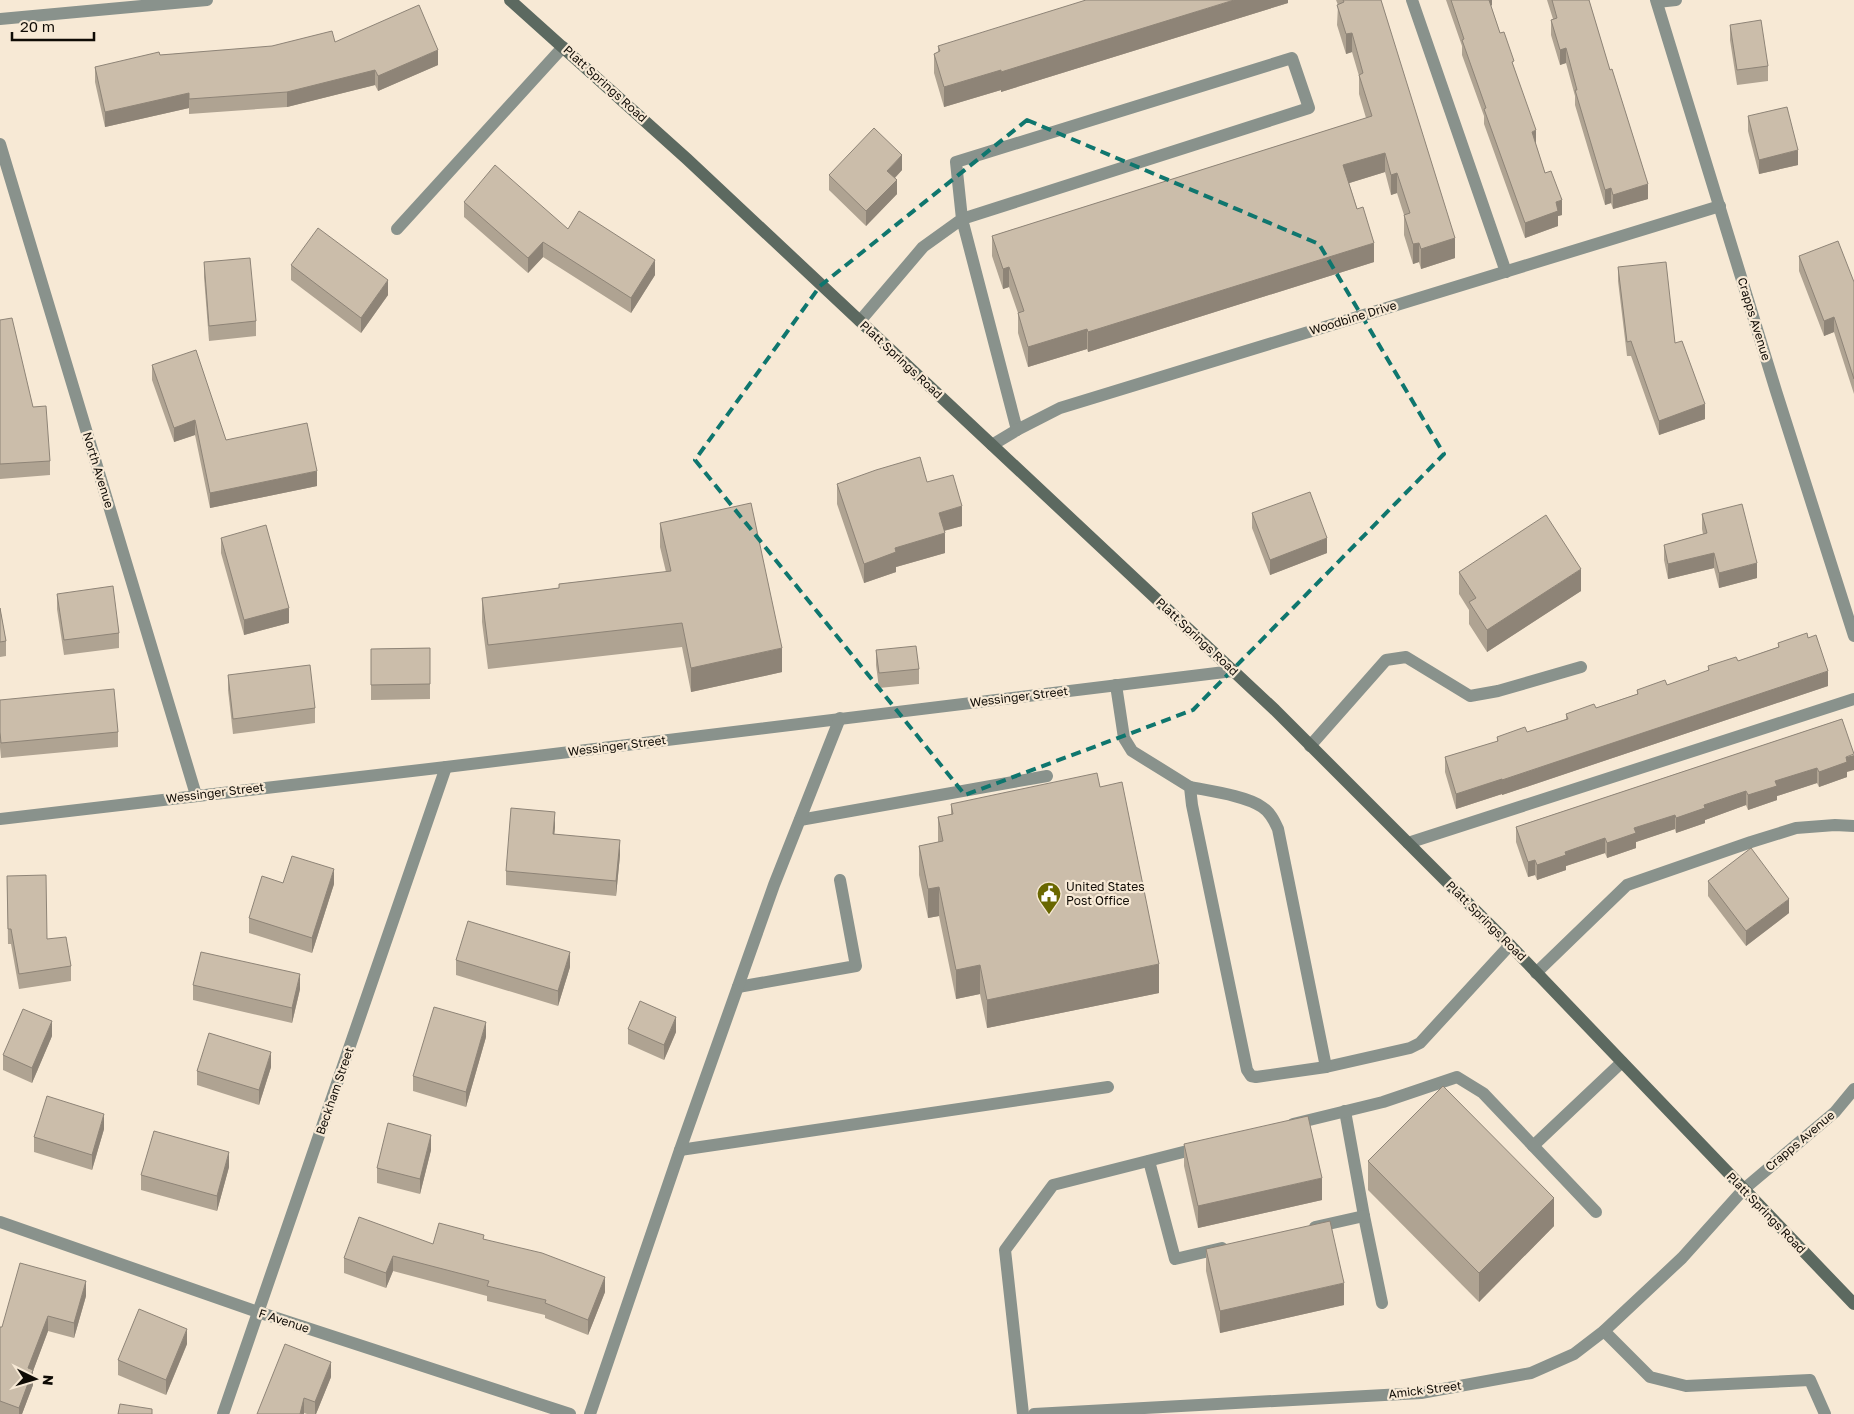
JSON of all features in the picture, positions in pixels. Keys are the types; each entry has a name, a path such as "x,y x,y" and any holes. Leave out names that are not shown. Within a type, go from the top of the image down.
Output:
{"main road":[{"name":"Platt Springs Road","path":"510,0 688,159 1233,671 1510,945 1854,1304"}],"street":[{"path":"0,19 207,0"},
{"path":"1412,0 1506,272"},
{"path":"1657,1 1676,0"},
{"name":"Crapps Avenue","path":"1657,1 1776,391 1854,636"},
{"path":"397,229 563,47"},
{"path":"860,321 923,247 962,219 1309,108 1292,58 956,162 962,219 1017,430"},
{"name":"North Avenue","path":"0,144 196,795"},
{"name":"Woodbine Drive","path":"992,445 1060,408 1720,206"},
{"path":"1310,746 1386,660 1406,657 1470,696 1498,691 1581,667"},
{"name":"Wessinger Street","path":"0,819 446,767 1233,671"},
{"path":"1116,685 1124,738 1132,751 1190,787 1250,800 1262,807 1272,817 1278,829 1326,1067"},
{"path":"1408,843 1854,699"},
{"path":"590,1414 680,1150 774,885 840,718"},
{"name":"Beckham Street","path":"222,1414 446,767"},
{"path":"800,820 1047,776"},
{"path":"1190,787 1192,805 1247,1070 1250,1076 1326,1067 1410,1048 1420,1043 1510,945"},
{"path":"1536,972 1627,885 1796,828 1835,825 1854,826"},
{"path":"738,987 856,966 840,880"},
{"path":"1533,1146 1622,1062"},
{"path":"1280,1128 1383,1102 1457,1077 1483,1093 1596,1212"},
{"path":"680,1150 1108,1088"},
{"name":"Crapps Avenue","path":"1744,1189 1835,1112 1854,1089"},
{"path":"1345,1111 1382,1303"},
{"path":"1023,1414 1005,1250 1053,1185 1215,1144"},
{"path":"1149,1161 1175,1259 1232,1246"},
{"name":"Amick Street","path":"1034,1414 1421,1393 1531,1372 1574,1354 1604,1331 1682,1258 1744,1189"},
{"path":"1307,1229 1364,1216"},
{"name":"F Avenue","path":"0,1222 258,1312 570,1414"},
{"path":"1604,1331 1650,1377 1686,1386 1810,1380 1825,1414"}],"highlighted area":[{"path":"1027,120 1319,244 1444,454 1193,710 965,795 695,460 820,286"}],"building":[{"path":"1086,0 1234,0 1001,72 1001,70 944,87 934,54 940,51 938,46"},
{"path":"1343,0 1381,0 1455,238 1421,249 1419,243 1413,244 1404,215 1410,213 1397,173 1391,175 1385,153 1343,165 1357,209 1363,207 1374,243 1088,332 1087,329 1028,347 1018,313 1024,311 1009,267 1003,269 992,236 1372,116 1359,75 1363,73 1352,33 1346,34 1337,5 1344,2"},
{"path":"1451,0 1489,0 1500,33 1504,32 1514,61 1512,62 1536,130 1532,132 1545,173 1551,171 1562,200 1556,202 1558,211 1525,223 1484,109 1486,108 1462,40 1464,39"},
{"path":"1552,0 1589,0 1648,184 1613,195 1611,188 1605,190 1575,90 1577,90 1566,48 1560,50 1551,20 1557,18"},
{"path":"419,5 438,50 378,76 375,70 287,92 189,99 189,93 105,112 95,67 159,52 160,55 272,46 332,31 335,42"},
{"path":"1761,20 1768,66 1737,70 1730,25"},
{"path":"1787,107 1798,150 1759,160 1748,116"},
{"path":"874,128 902,155 887,171 897,180 866,211 829,175"},
{"path":"495,165 568,229 579,211 655,260 631,298 543,242 528,258 464,202"},
{"path":"318,228 388,280 361,318 291,265"},
{"path":"1838,241 1854,282 1854,379 1834,317 1824,321 1799,256"},
{"path":"250,258 256,321 209,326 204,262"},
{"path":"1666,262 1675,343 1682,341 1705,404 1659,421 1631,341 1627,342 1618,267"},
{"path":"12,318 33,407 46,406 50,461 0,464 0,320"},
{"path":"196,350 226,440 307,423 317,471 210,493 195,420 174,428 152,365"},
{"path":"920,457 927,482 953,475 962,506 939,513 945,533 895,548 896,552 864,564 837,484"},
{"path":"1310,492 1327,538 1270,560 1252,513"},
{"path":"751,503 782,648 691,668 682,623 488,645 482,598 559,588 559,584 671,571 660,523"},
{"path":"1742,504 1757,563 1719,573 1714,553 1668,564 1664,545 1707,533 1702,514"},
{"path":"1546,515 1581,569 1487,630 1469,602 1476,598 1459,572"},
{"path":"266,525 289,608 244,620 221,538"},
{"path":"113,586 119,633 64,640 57,594"},
{"path":"0,608 6,641 0,642"},
{"path":"1807,633 1808,638 1816,635 1828,671 1456,794 1445,757 1498,741 1497,737 1525,727 1527,732 1568,719 1566,714 1594,704 1596,708 1638,694 1637,690 1665,680 1667,685 1709,670 1708,666 1736,657 1738,661 1779,647 1778,643"},
{"path":"916,646 919,669 879,673 876,650"},
{"path":"430,648 430,684 371,685 371,649"},
{"path":"310,665 315,708 233,719 228,675"},
{"path":"114,689 118,732 1,743 0,700"},
{"path":"1842,719 1854,754 1846,757 1847,762 1819,772 1817,768 1775,781 1777,786 1748,795 1746,791 1704,805 1705,808 1676,818 1675,815 1634,828 1636,833 1607,843 1605,838 1565,852 1566,855 1537,865 1535,860 1528,862 1516,827"},
{"name":"United States Post Office","path":"1097,773 1100,787 1122,782 1159,964 987,1000 980,965 956,970 939,887 928,889 919,846 943,841 938,817 953,814 951,804"},
{"path":"511,808 555,812 553,834 620,840 616,881 506,871"},
{"path":"1751,848 1789,899 1746,931 1708,881"},
{"path":"292,856 334,869 312,938 249,918 262,876 283,883"},
{"path":"46,875 47,939 66,937 71,966 19,974 11,929 8,929 7,876"},
{"path":"468,921 570,952 558,991 456,960"},
{"path":"201,952 300,974 292,1008 193,985"},
{"path":"640,1001 676,1017 664,1045 628,1029"},
{"path":"434,1007 486,1022 466,1092 413,1076"},
{"path":"23,1009 52,1021 32,1068 3,1055"},
{"path":"209,1033 271,1052 259,1090 197,1071"},
{"path":"1443,1086 1554,1198 1479,1273 1368,1161"},
{"path":"47,1096 104,1114 92,1155 34,1137"},
{"path":"1308,1116 1322,1178 1198,1206 1184,1144"},
{"path":"388,1123 431,1135 420,1179 377,1168"},
{"path":"154,1131 229,1152 217,1196 141,1175"},
{"path":"359,1217 433,1244 439,1223 484,1235 483,1239 542,1253 605,1277 588,1320 545,1303 546,1300 487,1286 489,1281 393,1256 386,1273 344,1258"},
{"path":"1330,1221 1344,1283 1220,1311 1206,1249"},
{"path":"20,1263 86,1281 74,1323 48,1316 28,1368 33,1370 19,1408 0,1401 0,1327 2,1327"},
{"path":"139,1309 187,1329 166,1380 118,1360"},
{"path":"285,1344 331,1362 315,1402 304,1398 300,1414 257,1414"},
{"path":"120,1404 152,1409 152,1414 118,1414"}],"place":[{"name":"United States Post Office","path":"1049,915"}]}
